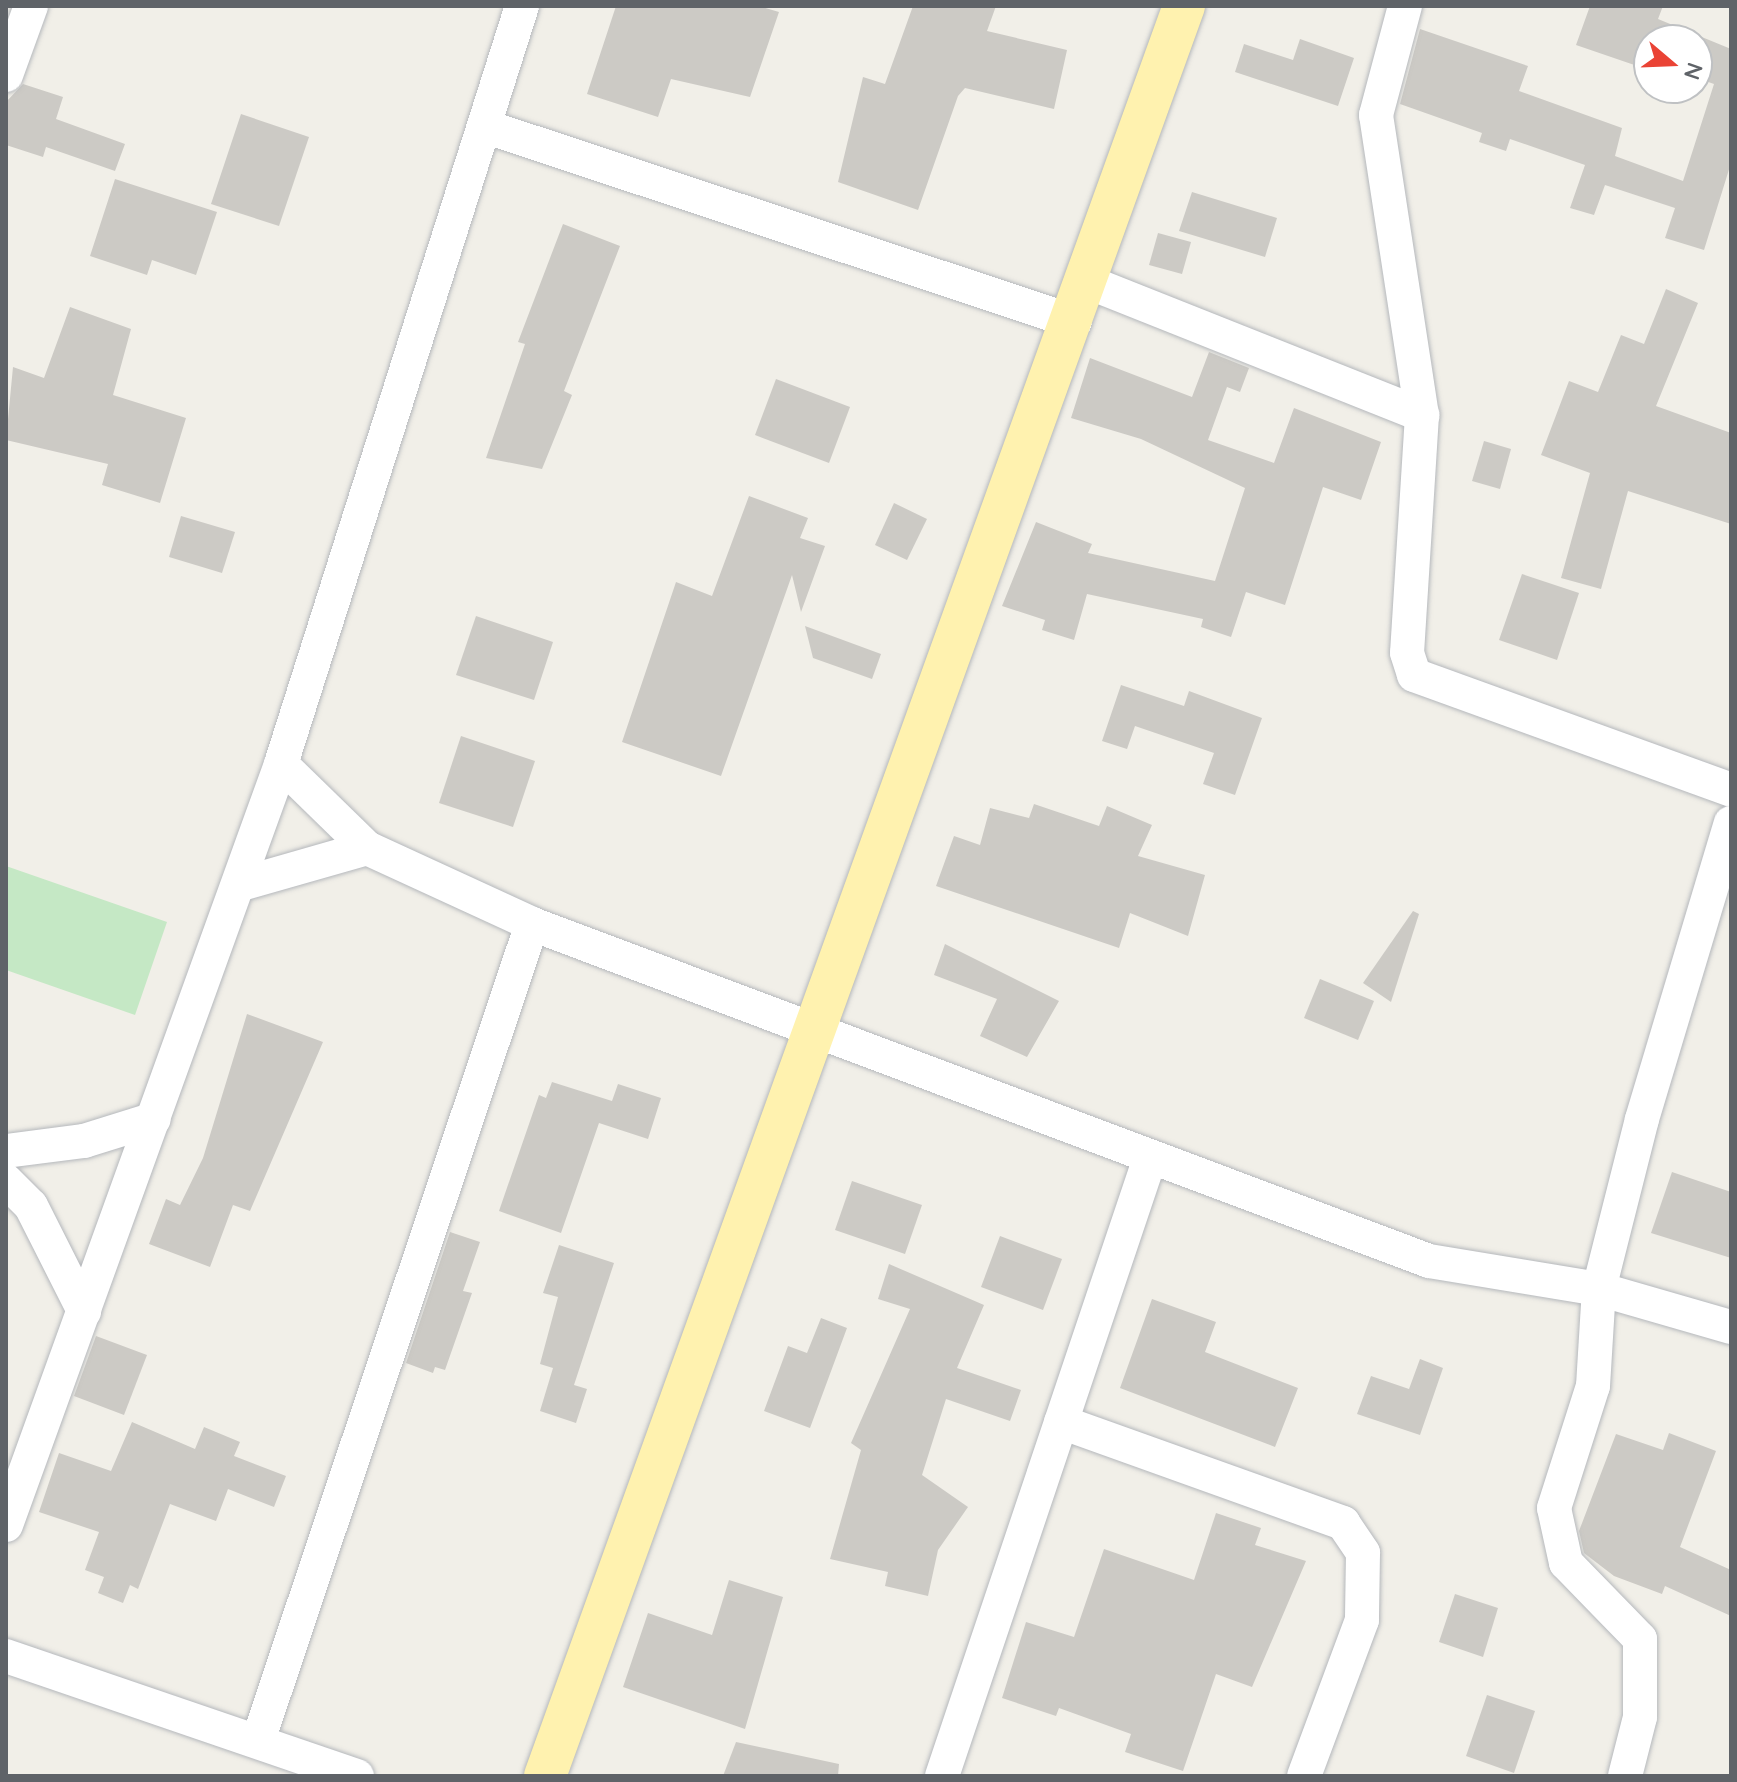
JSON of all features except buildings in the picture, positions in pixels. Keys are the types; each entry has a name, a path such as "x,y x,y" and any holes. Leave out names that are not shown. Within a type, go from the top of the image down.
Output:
{"main road":[{"path":"545,1776 1075,322 1184,6"}],"street":[{"path":"6,75 31,6"},
{"path":"6,1525 281,764 487,127 522,6"},
{"path":"1405,6 1376,115 1422,415 1407,653 1414,675 1731,790"},
{"path":"487,127 1075,322"},
{"path":"1088,282 1422,415"},
{"path":"281,764 367,848 532,924 1149,1161 1429,1261 1599,1289 1731,1327"},
{"path":"1625,1776 1640,1717 1640,1639 1566,1563 1554,1508 1593,1386 1599,1289 1731,823"},
{"path":"238,885 367,848"},
{"path":"258,1741 532,924"},
{"path":"6,1151 84,1141 154,1119"},
{"path":"942,1776 1149,1161"},
{"path":"6,1181 31,1206 84,1311"},
{"path":"1061,1422 1343,1523 1363,1553 1362,1620 1304,1776"},
{"path":"6,1656 357,1776"}],"green space":[{"path":"6,866 167,922 135,1015 6,970"}]}
